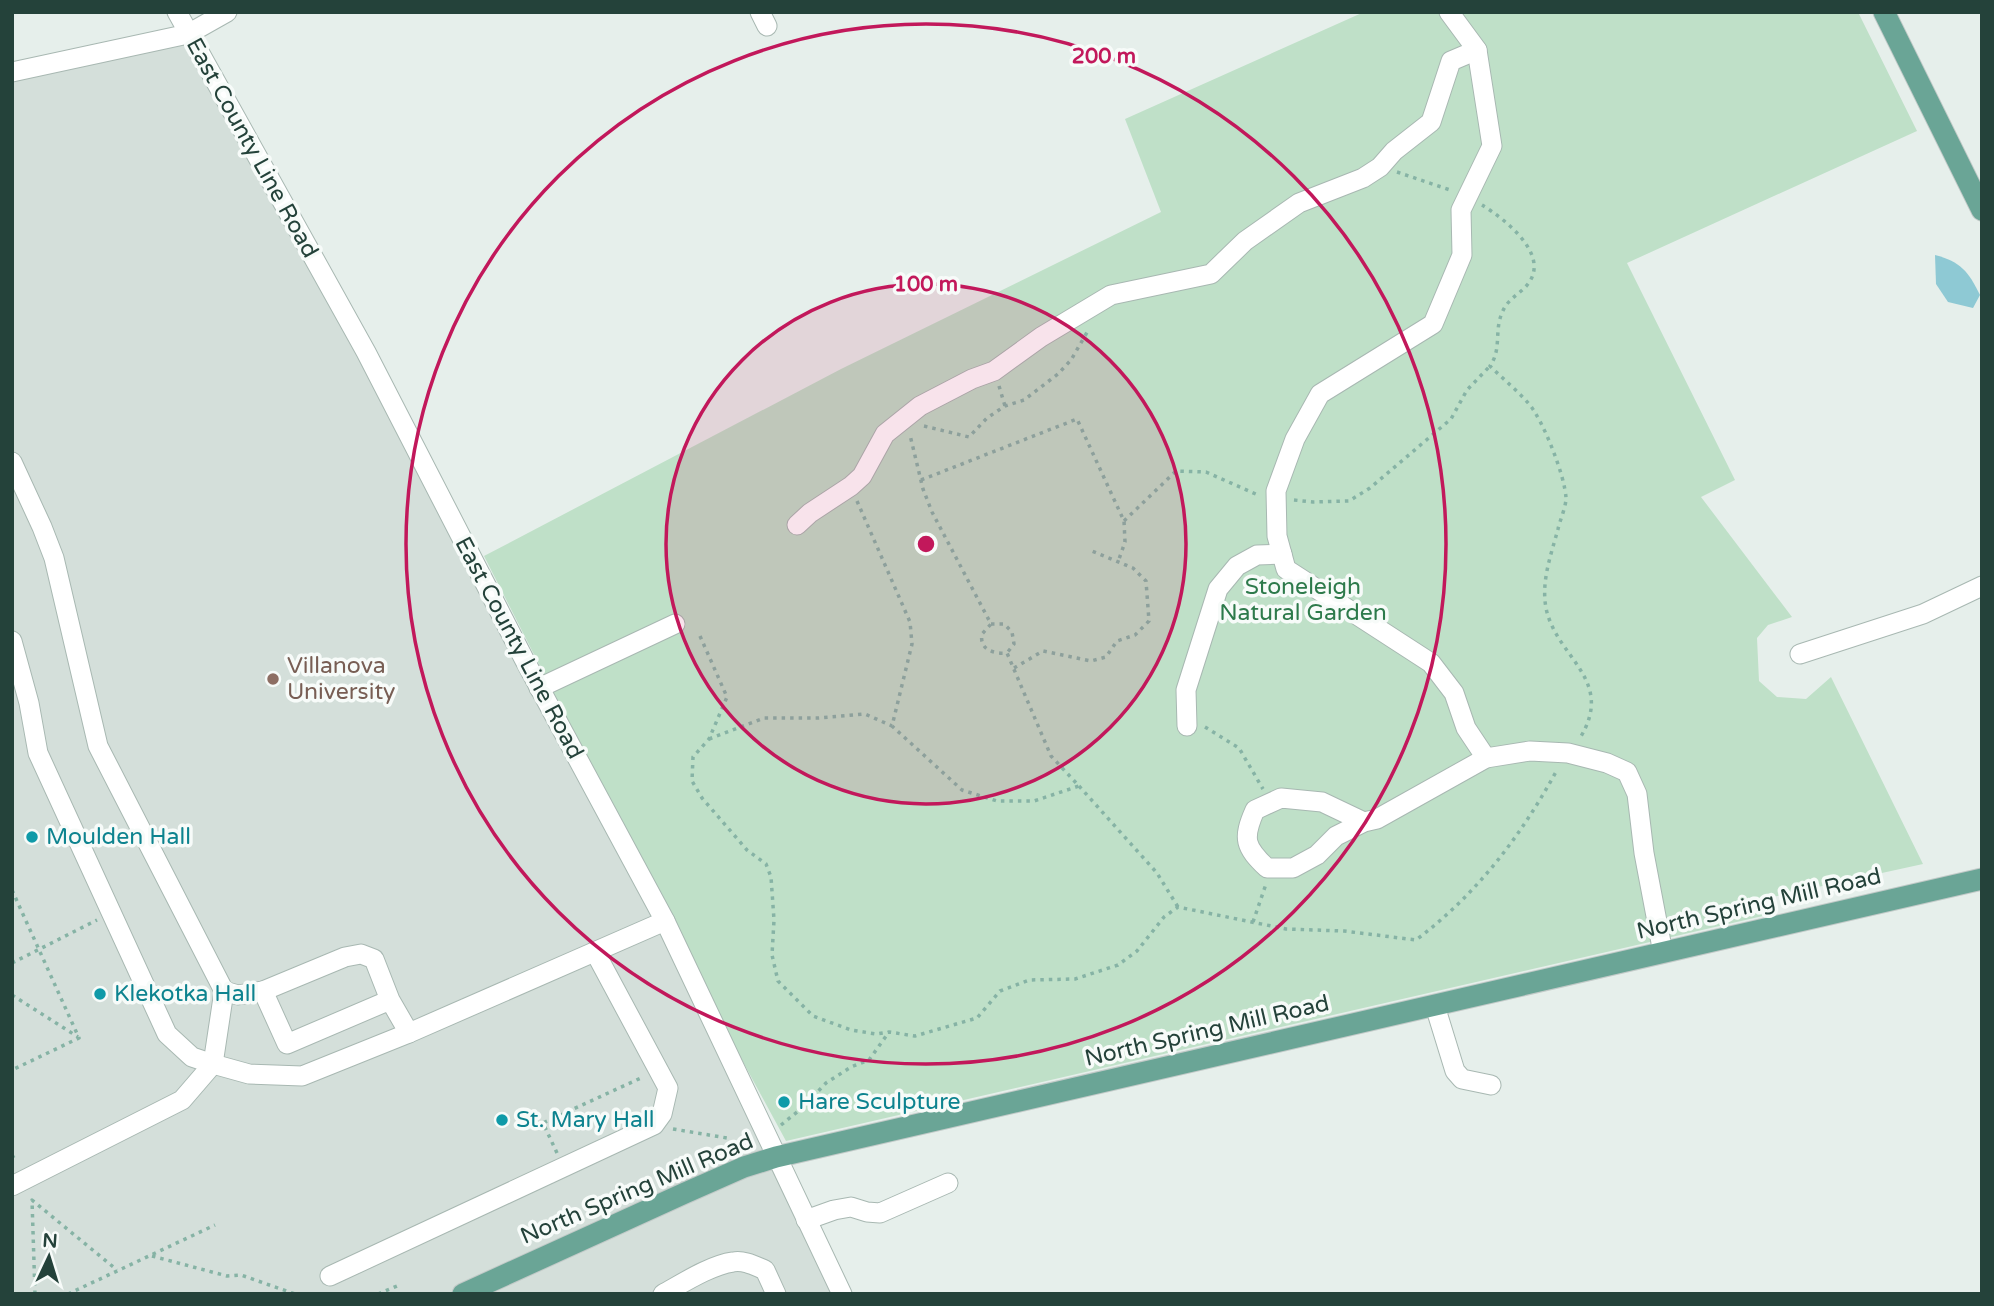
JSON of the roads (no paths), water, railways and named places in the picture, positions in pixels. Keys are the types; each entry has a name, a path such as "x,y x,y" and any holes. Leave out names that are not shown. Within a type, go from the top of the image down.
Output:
{"main road":[{"path":"1888,14 1982,210"},
{"name":"North Spring Mill Road","path":"463,1294 744,1167 776,1157 1980,884"}],"street":[{"name":"East County Line Road","path":"177,12 366,352 539,688 665,921 842,1294"},
{"path":"12,72 188,34 228,12"},
{"path":"1449,12 1477,50 1492,146 1461,210 1462,254 1433,324 1320,394 1295,439 1276,491 1277,536 1286,569 1431,663 1454,693 1466,728 1486,758"},
{"path":"797,525 862,476 885,434 907,422 920,406 972,379 994,371 1041,337 1111,295 1211,274 1245,240 1299,204 1363,178 1380,167 1394,151 1432,122 1451,61 1477,50"},
{"path":"12,462 54,558 98,746 224,991 213,1064 182,1100 12,1186"},
{"path":"1191,724 1186,690 1218,589 1237,566 1258,555 1282,554"},
{"path":"1800,654 1923,614 1982,586"},
{"path":"539,688 675,624"},
{"path":"12,641 29,703 38,753 167,1034 192,1057 249,1074 302,1076 409,1033 665,921"},
{"path":"1364,822 1322,802 1281,798 1255,810 1246,830 1250,852 1267,869 1293,868 1317,855 1336,836 1364,822 1377,819 1486,758 1531,751 1568,753 1607,762 1627,772 1637,794 1644,853 1663,954"},
{"path":"330,1276 654,1125 662,1115 668,1088 595,952"},
{"path":"224,991 237,995 263,991 345,957 361,954 374,959 390,1000 409,1033"},
{"path":"263,991 288,1044 390,1000"},
{"path":"1435,1006 1455,1071 1462,1079 1490,1085"},
{"path":"806,1220 850,1207 880,1213 948,1182"},
{"path":"663,1294 733,1262 748,1263 765,1270 776,1294"}],"water":[{"path":"1935,255 1958,264 1972,280 1980,295 1973,308 1948,302 1936,284"}],"place":[{"name":"Villanova University","path":"273,679"},
{"name":"Moulden Hall","path":"32,837"},
{"name":"Klekotka Hall","path":"100,994"},
{"name":"Hare Sculpture","path":"784,1102"},
{"name":"St. Mary Hall","path":"502,1120"}],"park label":[{"name":"Stoneleigh Natural Garden","path":"1303,600"}]}
